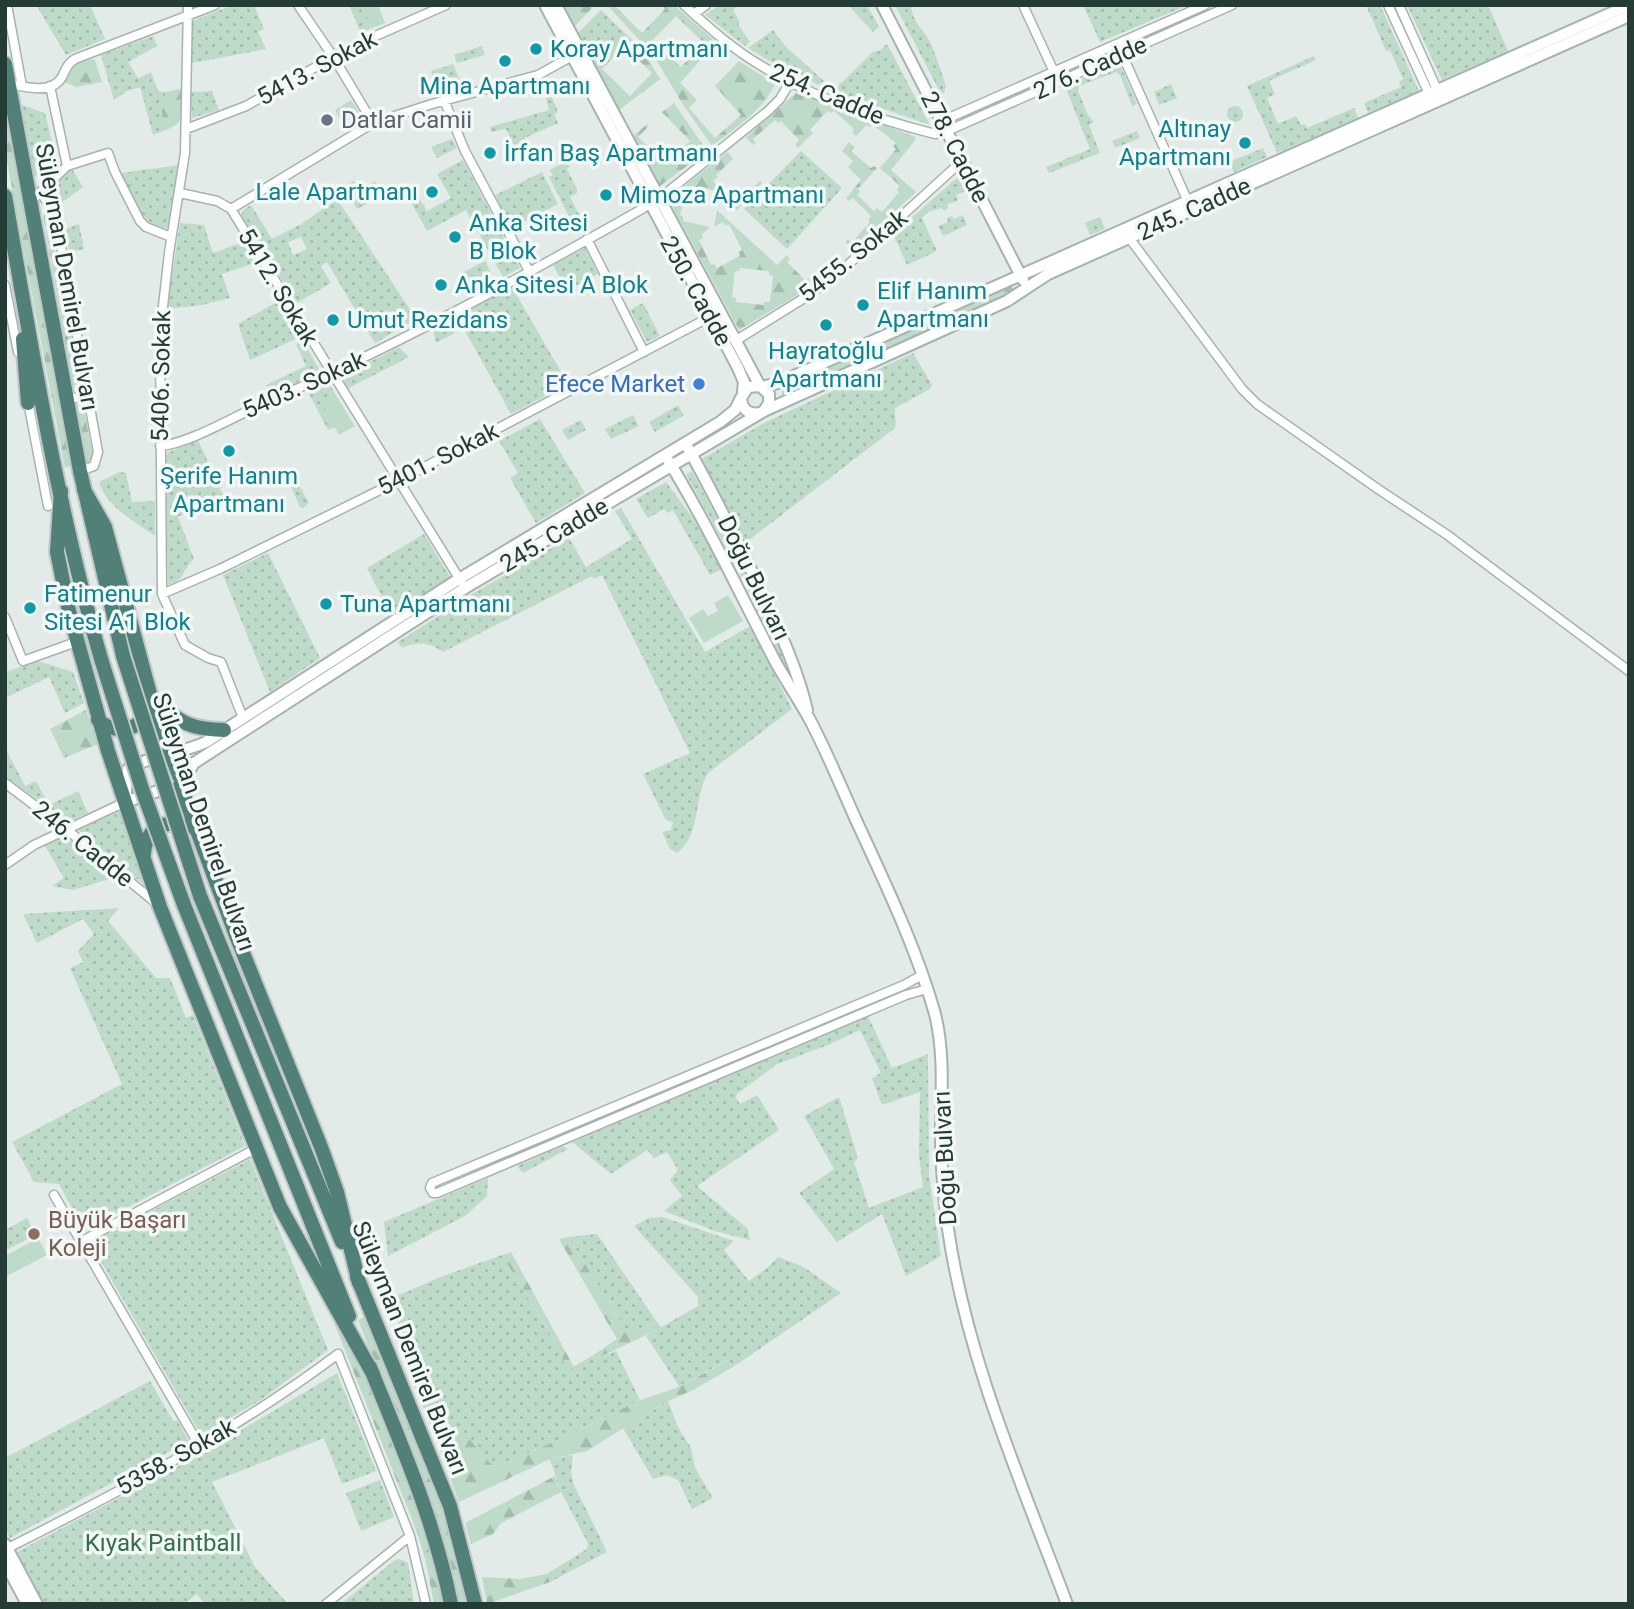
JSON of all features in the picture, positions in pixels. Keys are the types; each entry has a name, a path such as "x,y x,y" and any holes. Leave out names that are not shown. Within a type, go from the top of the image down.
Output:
{"highway":[{"name":"Süleyman Demirel Bulvarı","path":"5,64 15,85 30,202 80,471 123,656 200,896 443,1488 475,1604"},
{"name":"Süleyman Demirel Bulvarı","path":"5,196 61,491 79,572 113,699 184,905 426,1506 441,1555 451,1604"},
{"path":"18,268 28,402"},
{"path":"84,490 98,512 108,537 151,699 200,841 337,1192 359,1283"},
{"path":"61,491 57,552 76,642 98,720 160,906 281,1208 373,1374"},
{"path":"98,720 115,729 133,727 146,716 151,699"},
{"path":"151,699 180,721 199,729 224,730"},
{"path":"144,858 148,836 156,828 167,824 178,823 189,828 200,841"}],"street":[{"path":"7,5 15,85 50,86 61,79 66,66 75,59 215,5"},
{"name":"5406. Sokak","path":"188,5 186,129 180,193 171,237 160,333 162,594 186,645 208,659 221,662 243,718"},
{"path":"298,5 373,123"},
{"name":"5413. Sokak","path":"186,129 246,106 365,40 446,5"},
{"name":"250. Cadde","path":"545,5 576,54 654,201 760,386"},
{"name":"250. Cadde","path":"556,5 576,54"},
{"name":"254. Cadde","path":"684,5 747,57 790,82 846,105 920,130 935,134 944,126"},
{"path":"694,14 706,5"},
{"name":"278. Cadde","path":"882,5 1028,289"},
{"path":"1023,5 1054,72"},
{"name":"276. Cadde","path":"944,126 1122,54 1232,5"},
{"path":"1388,5 1436,98"},
{"path":"1399,5 1436,98"},
{"name":"245. Cadde","path":"760,386 778,383 1020,274 1126,234 1190,206 1436,98 1629,5"},
{"path":"1202,6 1205,17"},
{"name":"276. Cadde","path":"944,126 1190,8 1202,6"},
{"path":"1190,8 1196,21"},
{"name":"245. Cadde","path":"1613,13 1629,16"},
{"path":"230,209 373,123 444,100 532,77 556,67 576,54"},
{"path":"1122,54 1190,206"},
{"name":"5403. Sokak","path":"160,446 196,434 331,375 529,271 654,201 768,111 790,82"},
{"path":"50,86 67,166"},
{"path":"444,100 465,151 529,271"},
{"path":"30,202 67,166 108,153 140,221 146,227 171,237"},
{"name":"5455. Sokak","path":"734,341 830,281 962,160"},
{"path":"43,189 45,199 56,218 98,458 94,466 80,471"},
{"name":"5412. Sokak","path":"180,193 217,201 230,209 462,584"},
{"name":"250. Cadde","path":"654,201 710,317 742,375 742,395"},
{"path":"1126,234 1252,400 1463,546 1629,671"},
{"name":"245. Cadde","path":"125,802 128,769 143,760 169,752 188,751 668,460 691,453 762,412 1007,301 1048,274 1126,234"},
{"path":"587,239 644,352"},
{"path":"5,285 48,506"},
{"name":"5401. Sokak","path":"162,594 220,569 398,480 710,317"},
{"path":"753,385 760,386 770,398 762,412 746,411 742,395 753,385"},
{"name":"245. Cadde","path":"668,460 685,442 727,416 742,395"},
{"path":"67,400 88,396"},
{"name":"Doğu Bulvarı","path":"685,442 740,546 786,645 797,672 809,719"},
{"name":"Doğu Bulvarı","path":"668,460 727,563 785,680 809,719 886,887 927,989 941,1050 945,1203 966,1318 1000,1427 1067,1604"},
{"name":"245. Cadde","path":"182,783 194,763 462,584"},
{"path":"5,617 23,661 76,642"},
{"name":"246. Cadde","path":"5,783 67,829 160,906"},
{"path":"5,865 23,852 125,802 182,783"},
{"path":"922,975 432,1183 430,1188 433,1193 437,1193 906,995 927,989"},
{"path":"82,1241 257,1148"},
{"path":"54,1195 199,1445"},
{"name":"5358. Sokak","path":"6,1546 199,1445 261,1409 338,1354 410,1536"},
{"path":"326,1604 410,1536 426,1604"},
{"path":"6,1546 37,1604"},
{"path":"5,1563 27,1604"}],"green space":[{"path":"36,5 90,5 105,39 66,55"},
{"path":"233,5 254,5 264,29 258,32 266,49 192,63 192,21"},
{"path":"349,5 362,5 372,28 361,33"},
{"path":"362,5 378,5 385,23 372,28"},
{"path":"563,5 595,5 574,27"},
{"path":"607,5 614,5 642,33 665,9 662,5 674,5 716,42 680,83 697,100 689,108 715,138 741,115 715,86 739,61 775,84 756,111 712,146 654,56","holes":["676,16 704,43 681,67 653,40"]},
{"path":"720,5 739,5 733,10 740,22 738,24 750,42 745,46 705,15"},
{"path":"848,5 867,5 879,27 873,32"},
{"path":"895,5 911,5 914,17 935,54 946,86 944,93 941,94"},
{"path":"1083,5 1179,5 1181,8 1100,42"},
{"path":"1366,5 1380,5 1419,91 1368,113 1364,103 1401,87 1399,82 1403,79 1390,50 1386,51"},
{"path":"1407,5 1488,5 1508,51 1442,80"},
{"path":"601,10 627,35 609,52 604,61 590,45 586,48 578,33"},
{"path":"1188,17 1189,19 961,120 960,118"},
{"path":"773,30 786,47 824,81 819,85 781,68 748,48"},
{"path":"627,35 642,49 660,79 619,110 586,48 590,44 604,60 610,55 608,52","holes":["624,46 652,73 630,96 602,69"]},
{"path":"153,36 157,46 128,62 138,78 151,72 158,91 166,92 162,110 163,131 153,135 140,87 127,91 114,100 101,55"},
{"path":"887,44 930,125 835,92 873,52 879,51"},
{"path":"482,46 485,55 457,63 454,55"},
{"path":"1314,56 1316,60 1269,81 1275,94 1267,98 1278,124 1296,116 1301,125 1305,124 1307,128 1354,108 1358,118 1277,153 1247,86"},
{"path":"95,60 102,82 77,87 64,82 74,65"},
{"path":"1119,62 1137,104 1132,106 1120,75 1116,72 1079,86 1078,91 1088,115 1094,122 1089,125 1100,153 1049,173 1046,167 1090,149 1065,86"},
{"path":"453,64 461,83 447,87 441,68"},
{"path":"441,68 447,87 436,90 431,71"},
{"path":"544,79 558,112 554,114 558,123 525,138 527,142 515,148 506,129 491,132 490,127 549,110 541,80"},
{"path":"1171,84 1177,98 1159,105 1154,92"},
{"path":"183,88 182,116 177,124 163,131 162,110 166,92"},
{"path":"212,91 219,110 192,118 191,92"},
{"path":"5,93 73,465 65,468 5,151"},
{"path":"796,93 916,137 891,170 916,192 854,250 845,242 848,239 852,242 870,222 868,220 871,216 853,198 849,201 846,198 861,180 848,167 853,161 842,151 849,142 854,147 851,151 871,168 877,168 858,189 860,192 857,195 874,211 877,208 882,212 899,192 897,190 900,186 880,168 896,149 893,146 896,143 873,125 867,125 856,136 852,133 854,129 834,111 827,111 810,130 813,133 798,148 795,145 799,140 781,121 778,123 775,120 753,139 756,142 753,145 746,137"},
{"path":"351,100 361,116 359,123 347,130 335,110"},
{"path":"674,103 707,151 660,186 633,136 647,124 649,126 638,137 667,165 690,141 662,112"},
{"path":"22,105 45,113 55,155 54,162 34,178"},
{"path":"1232,106 1238,106 1243,114 1241,120 1232,122 1227,117 1227,111"},
{"path":"1137,131 1140,138 1115,148 1112,141"},
{"path":"452,139 457,148 437,158 431,147"},
{"path":"1263,148 1267,157 1234,172 1229,162"},
{"path":"801,151 842,188 787,249 744,209"},
{"path":"728,152 733,159 713,181 732,202 738,202 760,181 762,183 737,210 716,195 717,191 692,186 691,190 686,189 680,215 683,216 683,221 710,227 699,240 711,265 714,264 717,268 740,256 739,252 742,250 729,224 726,226 723,222 714,227 717,210 777,265 787,255 790,259 787,262 805,280 810,280 828,263 836,267 802,292 739,330 668,199","holes":["740,268 769,271 769,275 773,276 770,302 764,302 763,305 736,302 736,298 732,297 735,271"]},
{"path":"463,160 520,268 503,277 466,210 427,231 405,191 413,187 427,211 451,198 437,174"},
{"path":"567,161 570,167 567,169 577,189 577,193 570,197 585,226 576,230 549,177 553,175 550,170"},
{"path":"179,165 169,226 163,230 148,221 121,173"},
{"path":"72,169 83,187 56,207 50,198 50,187"},
{"path":"542,172 558,204 512,228 495,195"},
{"path":"958,177 965,191 956,195 958,200 947,205 948,208 944,211 942,208 928,212 922,218 937,251 907,265 893,234"},
{"path":"354,181 358,189 375,181 382,195 357,209 343,186"},
{"path":"337,199 413,314 413,321 375,343 327,262 321,266 331,283 297,303 242,217 242,211 251,205 272,239 303,223","holes":["301,237 307,249 293,255 288,242"]},
{"path":"43,214 48,215 80,382 73,386"},
{"path":"963,215 967,225 943,236 938,226 948,222 947,218 952,216 954,219"},
{"path":"1100,217 1105,229 1090,235 1085,223"},
{"path":"180,223 204,225 213,253 243,242 255,263 222,274 230,298 167,309"},
{"path":"79,224 84,249 69,252 65,229"},
{"path":"585,248 598,274 567,290 553,265"},
{"path":"485,261 492,274 467,287 460,274"},
{"path":"1011,286 1013,293 782,395 782,389"},
{"path":"512,287 568,384 511,414 457,316"},
{"path":"277,302 300,337 250,360 238,324"},
{"path":"643,303 660,336 647,342 630,310"},
{"path":"448,321 455,333 436,343 433,329"},
{"path":"303,341 320,371 270,395 266,385 306,366 296,344"},
{"path":"399,347 409,357 347,389 342,381 344,375"},
{"path":"913,353 932,385 930,389 895,408 895,428 745,543 702,459 764,423"},
{"path":"325,385 331,387 337,397 323,405 335,427 328,430 308,392"},
{"path":"337,397 355,426 339,435 323,405"},
{"path":"83,404 93,457 87,462 77,405"},
{"path":"678,405 684,415 655,432 649,422"},
{"path":"633,415 639,426 611,439 605,429"},
{"path":"540,419 585,493 536,523 510,478 518,473 499,441"},
{"path":"581,420 586,430 568,440 562,430"},
{"path":"198,440 223,495 178,517 194,559 177,581 168,584 165,457 169,452"},
{"path":"692,471 788,662 793,678 791,679 736,566 686,474"},
{"path":"120,472 126,473 132,502 155,501 155,536 122,513 103,491 99,482"},
{"path":"293,474 309,503 303,508 300,507 288,480 288,476"},
{"path":"666,482 692,517 722,569 710,575 673,510 667,513 664,509 648,518 636,499"},
{"path":"621,508 705,652 750,626 792,709 709,772 700,793 691,835 677,853 670,849 662,832 671,830 673,822 666,820 643,774 690,753 602,575 594,579 592,576 443,652 423,644 402,648 398,642 474,593 569,538 586,567 632,539 615,511"},
{"path":"424,534 450,577 391,614 367,568"},
{"path":"268,553 320,658 270,692 223,575"},
{"path":"728,595 743,621 704,643 689,618 703,609 708,616 718,611 714,603"},
{"path":"38,661 73,672 84,703 65,713 49,677 5,698 5,672"},
{"path":"86,710 98,744 64,758 50,729"},
{"path":"7,751 25,786 36,781 49,805 78,791 88,813 68,822 5,776"},
{"path":"121,810 143,882 142,883 78,830"},
{"path":"66,835 109,879 73,890 52,886 64,878 45,846"},
{"path":"119,908 108,921 156,978 170,978 186,1018 193,1015 245,1146 84,1230 59,1184 34,1182 12,1142 122,1084 70,968 83,962 78,951 94,934 83,919 37,943 23,914"},
{"path":"868,1016 892,1068 928,1054 929,1175 941,1256 906,1276 882,1214 837,1242 799,1193 834,1169 804,1116 839,1097 858,1158 854,1162 869,1208 923,1187 919,1156 920,1092 882,1105 872,1078 881,1073 860,1030 777,1064 737,1094 736,1098 740,1104 757,1095 779,1130 697,1186 748,1229 750,1240 715,1231 664,1211 682,1196 670,1180 678,1170 667,1152 654,1158 647,1150 611,1174 572,1142"},
{"path":"563,1146 568,1149 523,1173 517,1166"},
{"path":"250,1159 328,1350 259,1401 201,1435 95,1251 96,1240"},
{"path":"488,1178 487,1196 465,1216 388,1256 384,1222"},
{"path":"662,1217 734,1241 724,1250 749,1281 778,1257 802,1266 841,1293 733,1367 728,1360 679,1386 646,1336 698,1306 698,1297 634,1226 649,1218"},
{"path":"27,1218 36,1235 8,1249 5,1244 5,1230"},
{"path":"597,1234 657,1322 634,1333 627,1331 568,1237"},
{"path":"568,1237 627,1331 634,1333 657,1322 661,1328 598,1358 592,1356 617,1339 559,1239"},
{"path":"38,1238 47,1255 5,1277 5,1256"},
{"path":"511,1252 574,1367 568,1371 553,1339 502,1255"},
{"path":"502,1255 553,1339 568,1370 592,1356 598,1358 616,1351 640,1400 498,1466 491,1464 463,1433 437,1441 405,1364 394,1297"},
{"path":"308,1257 341,1317 417,1507 430,1544 444,1604 434,1604 417,1532"},
{"path":"366,1316 447,1517 470,1604 457,1604 445,1548 430,1502 358,1320"},
{"path":"729,1360 733,1367 664,1403 587,1451 550,1459 459,1502 437,1441 463,1432 491,1464 498,1466 640,1400 676,1388"},
{"name":"Kıyak Paintball","path":"337,1373 376,1471 342,1484 324,1438 212,1482 255,1567 288,1604 205,1604 197,1594 184,1604 44,1604 17,1552 198,1456"},
{"path":"150,1381 173,1421 177,1420 189,1441 10,1538 5,1529 5,1458"},
{"path":"668,1401 678,1427 691,1448 695,1468 713,1498 692,1509 678,1480 667,1475 653,1479 623,1428"},
{"path":"573,1455 571,1472 574,1485 607,1552 550,1582 547,1574 587,1549 588,1543 561,1492 550,1459"},
{"path":"555,1476 561,1492 501,1523 493,1534 471,1544 465,1523"},
{"path":"380,1480 394,1517 361,1531 346,1493"},
{"path":"395,1560 408,1563 414,1604 341,1604"},
{"path":"547,1574 550,1582 487,1604 482,1577 520,1579"}],"place":[{"name":"Koray Apartmanı","path":"536,49"},
{"name":"Mina Apartmanı","path":"505,61"},
{"name":"Datlar Camii","path":"327,120"},
{"name":"Altınay Apartmanı","path":"1245,143"},
{"name":"İrfan Baş Apartmanı","path":"490,153"},
{"name":"Lale Apartmanı","path":"432,192"},
{"name":"Mimoza Apartmanı","path":"606,195"},
{"name":"Anka Sitesi B Blok","path":"455,237"},
{"name":"Anka Sitesi A Blok","path":"441,285"},
{"name":"Elif Hanım Apartmanı","path":"863,305"},
{"name":"Umut Rezidans","path":"333,320"},
{"name":"Hayratoğlu Apartmanı","path":"826,325"},
{"name":"Efece Market","path":"699,384"},
{"name":"Şerife Hanım Apartmanı","path":"229,451"},
{"name":"Tuna Apartmanı","path":"326,604"},
{"name":"Fatimenur Sitesi A1 Blok","path":"30,608"},
{"name":"Büyük Başarı Koleji","path":"34,1234"}]}
